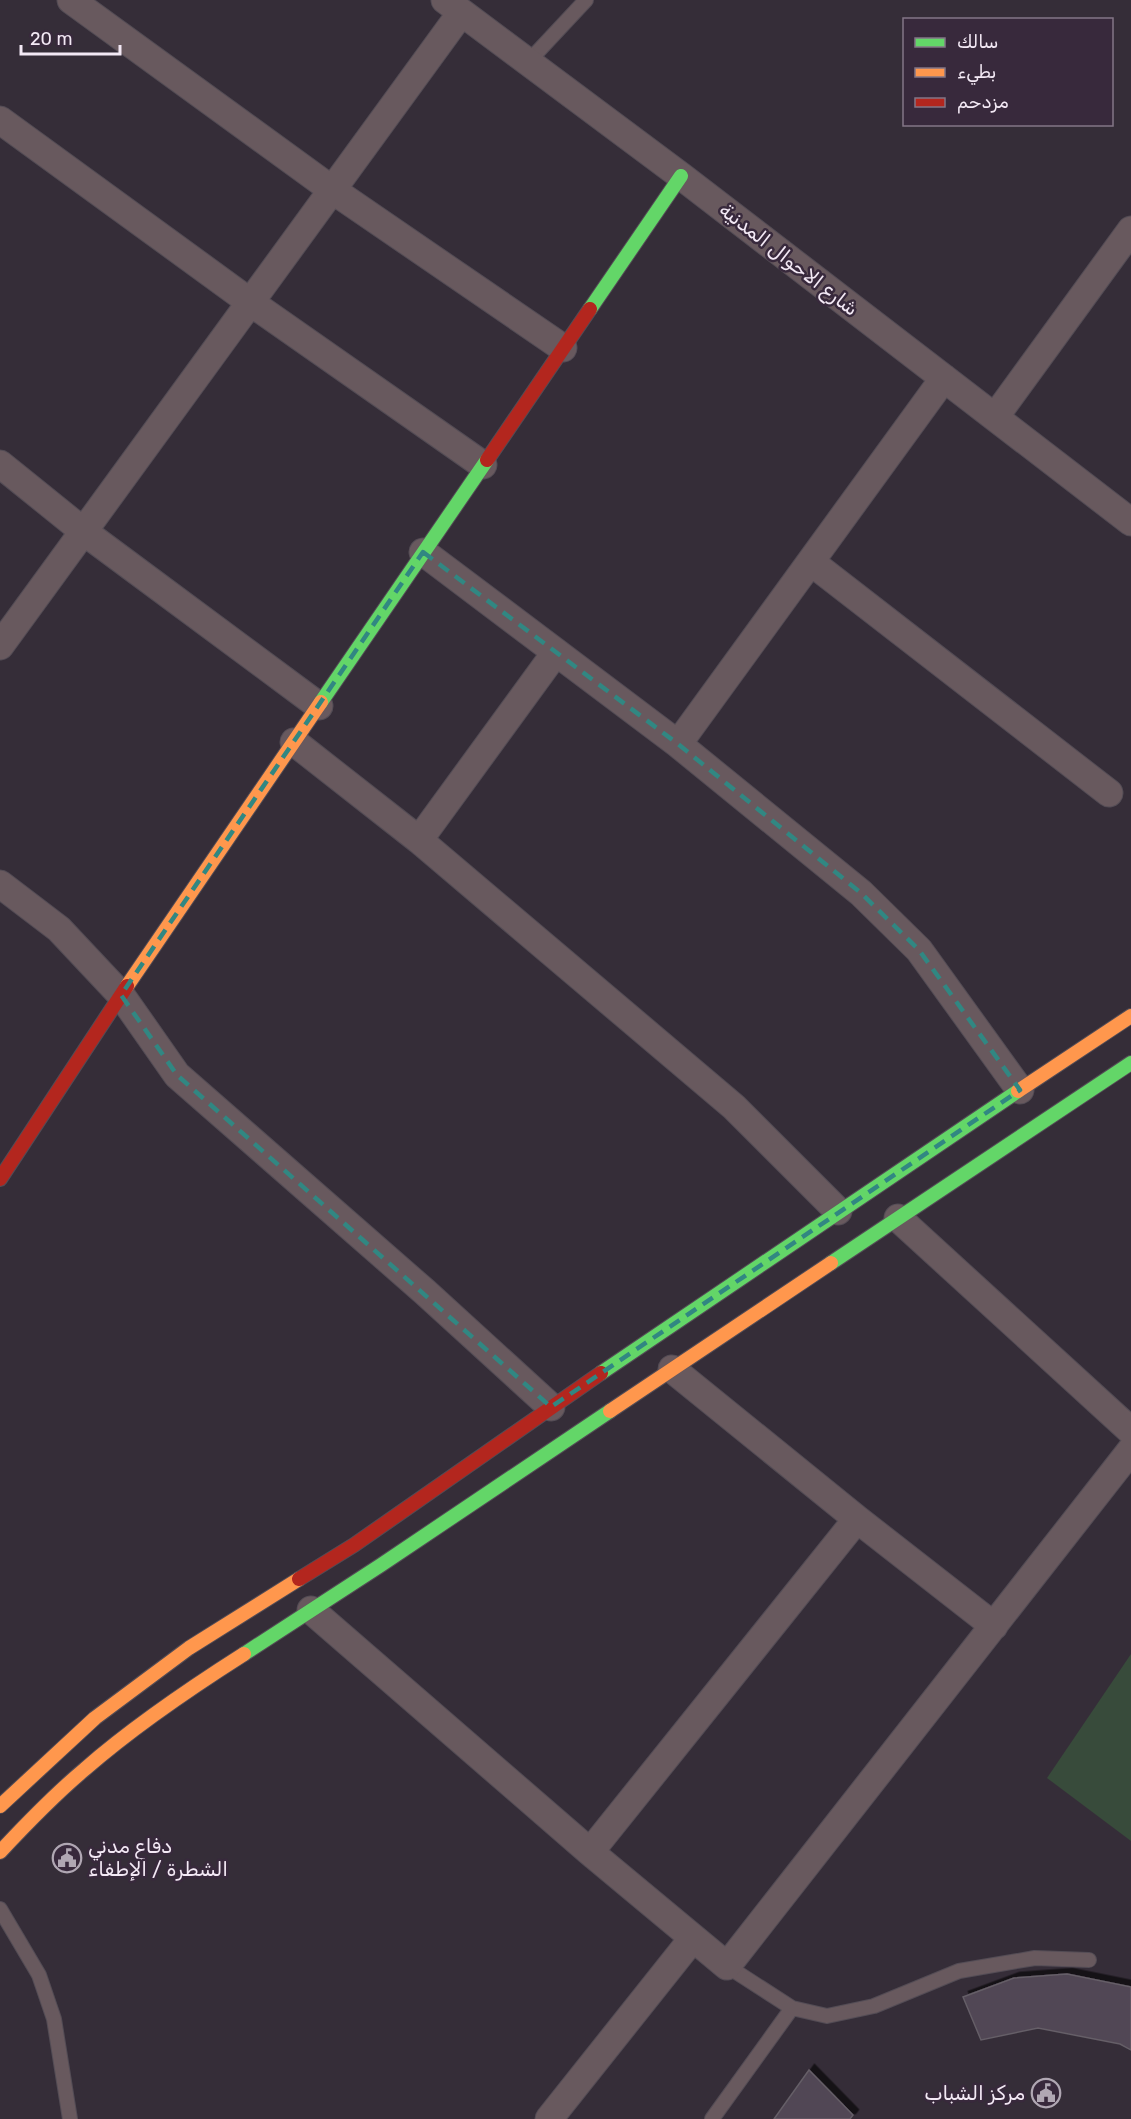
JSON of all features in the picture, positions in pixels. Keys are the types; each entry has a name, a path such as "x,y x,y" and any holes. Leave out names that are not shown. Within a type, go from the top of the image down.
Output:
{"street":[{"path":"71,0 331,189 563,348"},
{"path":"0,646 331,189 453,6"},
{"name":"شارع الاحوال المدنية","path":"453,6 681,176 1131,522"},
{"path":"0,120 249,302 483,465"},
{"path":"0,1179 121,995 681,176"},
{"path":"995,417 1131,230"},
{"path":"678,744 944,378"},
{"path":"0,464 83,531 319,706"},
{"path":"423,552 678,744 861,893 919,950 1020,1090"},
{"path":"811,561 1109,793"},
{"path":"419,840 556,652"},
{"path":"294,742 419,840 734,1107 838,1211"},
{"path":"0,884 59,929 121,995 177,1075 425,1292 551,1407"},
{"path":"0,1806 95,1718 199,1641 354,1545 838,1211 1131,1016"},
{"path":"0,1852 59,1791 103,1753 190,1690 1131,1064"},
{"path":"898,1218 1131,1431"},
{"path":"672,1369 994,1626"},
{"path":"311,1610 590,1852 727,1966 1131,1450"},
{"path":"590,1852 858,1519"},
{"path":"549,2119 693,1938"}],"lane":[{"path":"529,61 586,0"},
{"path":"0,1909 39,1975 54,2019 70,2119"},
{"path":"727,1966 792,2008 826,2016 874,2006 959,1971 1035,1958 1089,1960"},
{"path":"712,2119 792,2008"}],"highlighted area":[{"path":"423,552 678,744 861,893 919,950 1020,1090 551,1407 177,1075 121,995"}],"green space":[{"path":"1131,1654 1131,1841 1047,1778"}],"building":[{"path":"1067,1974 1131,1987 1131,2050 1120,2044 1038,2028 981,2040 963,1997 1014,1978"},
{"path":"809,2070 853,2115 850,2119 774,2119"}],"traffic: fast":[{"path":"590,309 681,176"},
{"path":"321,702 487,460"},
{"path":"831,1263 1131,1063"},
{"path":"601,1373 1018,1091"},
{"path":"244,1654 610,1411"}],"traffic: slow":[{"path":"127,986 321,702"},
{"path":"1018,1091 1131,1016"},
{"path":"610,1411 831,1263"},
{"path":"0,1806 95,1718 189,1648 299,1579"},
{"path":"0,1852 52,1799 104,1753 162,1708 244,1654"}],"traffic: jam":[{"path":"487,460 590,309"},
{"path":"0,1179 127,986"},
{"path":"299,1579 354,1545 601,1373"}],"place":[{"name":"دفاع مدني الشطرة / الإطفاء","path":"67,1858"},
{"name":"مركز الشباب","path":"1046,2093"}]}
